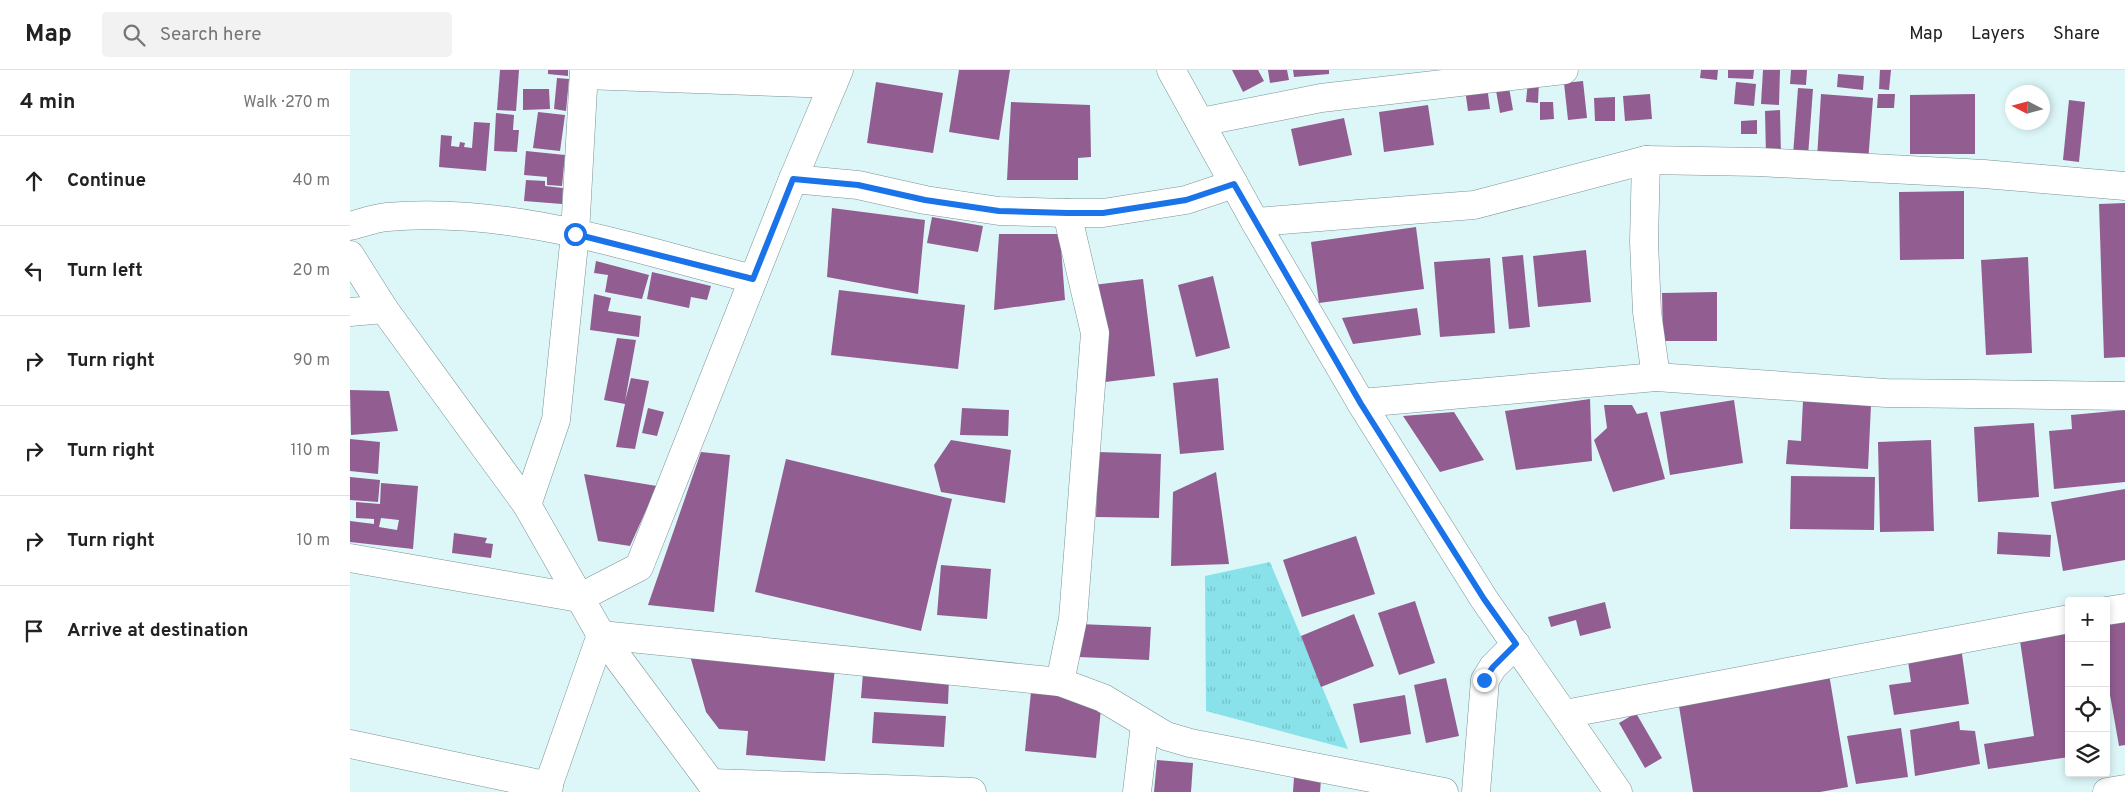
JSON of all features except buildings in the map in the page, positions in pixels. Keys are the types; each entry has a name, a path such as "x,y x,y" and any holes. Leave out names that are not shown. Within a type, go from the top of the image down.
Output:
{"street":[{"path":"1171,70 1255,222 1361,404 1484,599 1618,792"},
{"path":"1201,122 1321,98 1481,75 1564,70"},
{"path":"350,558 579,598 639,567 793,179 836,77 584,72 575,234 556,420 527,505"},
{"path":"1255,222 1474,205 1646,160 1759,162 1984,174 2125,186"},
{"path":"1646,160 1644,242 1647,312 1656,377"},
{"path":"793,179 858,185 925,200 999,211 1067,213 1103,213 1186,200 1234,184"},
{"path":"1060,682 1073,619 1095,333 1067,213"},
{"path":"350,226 385,217 433,215 514,222 575,234 753,279"},
{"path":"350,255 384,309 527,505 601,635 715,787 972,792"},
{"path":"350,312 384,309"},
{"path":"1361,404 1656,377 1886,393 2125,396"},
{"path":"2110,611 2125,608"},
{"path":"1565,714 2065,620"},
{"path":"601,635 1060,682 1103,698 1166,736 1190,743 1444,792"},
{"path":"350,744 547,789 601,635"},
{"path":"1476,792 1484,680 1493,667 1516,644"},
{"path":"1137,792 1146,725"},
{"path":"2107,792 2125,789"}],"green space":[{"path":"1270,562 1348,749 1206,711 1205,576"}],"route":[{"path":"575,234 753,279 793,179 858,185 925,200 999,211 1067,213 1103,213 1186,200 1234,184 1361,404 1484,599 1516,644 1493,667 1484,680"}]}
